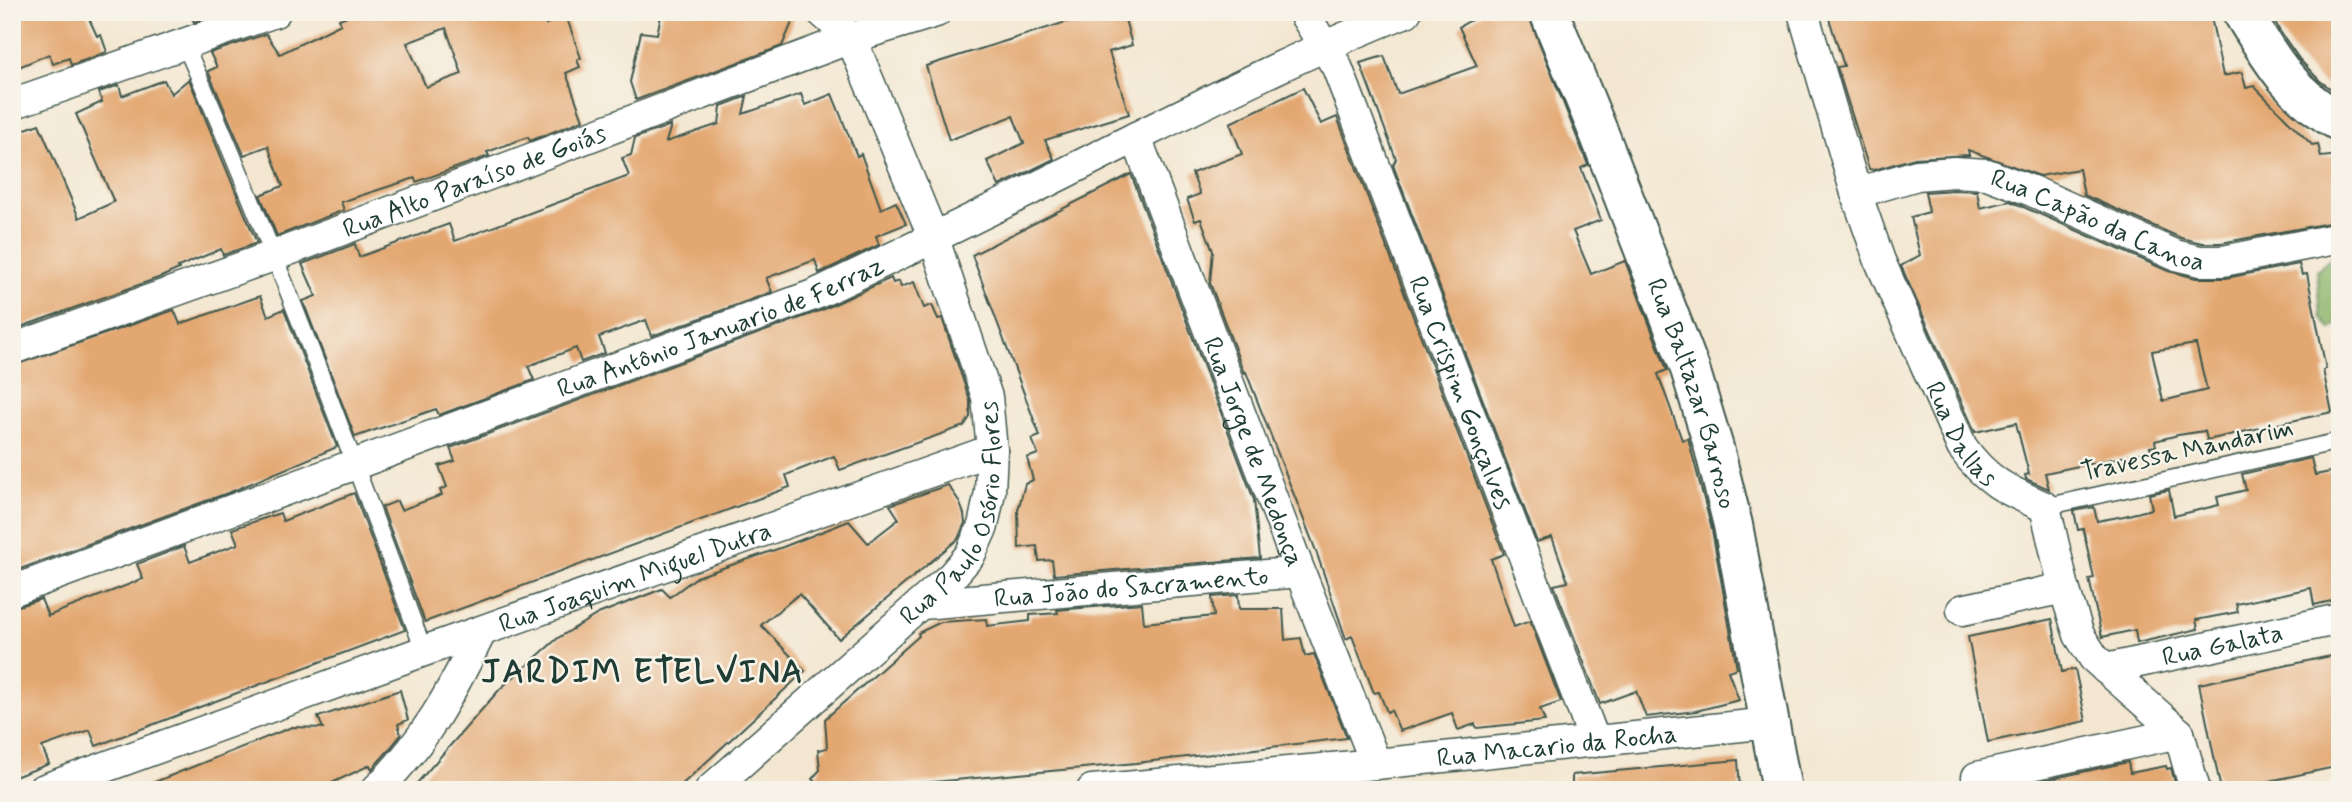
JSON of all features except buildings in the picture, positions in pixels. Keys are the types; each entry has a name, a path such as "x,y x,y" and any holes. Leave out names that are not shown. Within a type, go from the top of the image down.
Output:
{"street":[{"path":"12,103 275,12"},
{"name":"Rua Paulo Osório Flores","path":"710,790 742,777 952,576 970,555 984,526 990,492 992,450 987,397 934,239 851,38 822,12"},
{"name":"Rua Alto Paraíso de Goiás","path":"12,349 274,256 851,38 936,12"},
{"name":"Rua Crispim Gonçalves","path":"1303,12 1337,67 1595,742"},
{"name":"Rua Antônio Januario de Ferraz","path":"12,592 816,293 934,239 1325,46 1406,12"},
{"name":"Rua Baltazar Barroso","path":"1549,12 1690,369 1714,448 1733,525 1782,790"},
{"name":"Rua Dallas","path":"1804,12 1856,193 1880,261 1962,447 1976,467 1989,479 2045,507"},
{"path":"2242,12 2277,69 2302,97 2340,122"},
{"name":"Rua Jorge de Medonça","path":"1136,137 1300,572 1376,764"},
{"name":"Rua Capão da Canoa","path":"1856,193 1917,175 1954,172 1987,174 2032,191 2175,255 2200,261 2223,261 2340,238"},
{"name":"Rua Joaquim Miguel Dutra","path":"42,790 424,651 992,450"},
{"path":"2045,507 2064,588 2085,648 2179,733 2195,790"},
{"name":"Rua João do Sacramento","path":"922,604 1300,572"},
{"path":"1962,610 2064,588"},
{"name":"Rua Galata","path":"2106,669 2340,619"},
{"path":"376,790 437,716 481,632"},
{"name":"Rua Macario da Rocha","path":"1092,790 1770,723"},
{"path":"1977,777 2179,733"}],"lane":[{"path":"185,44 228,141 274,256 355,463 424,651"},
{"name":"Travessa Mandarim","path":"2045,507 2340,441"}],"green space":[{"path":"2340,251 2340,320 2331,329 2321,317 2317,270"}],"district":[{"name":"JARDIM ETELVINA","path":"643,670"}]}
